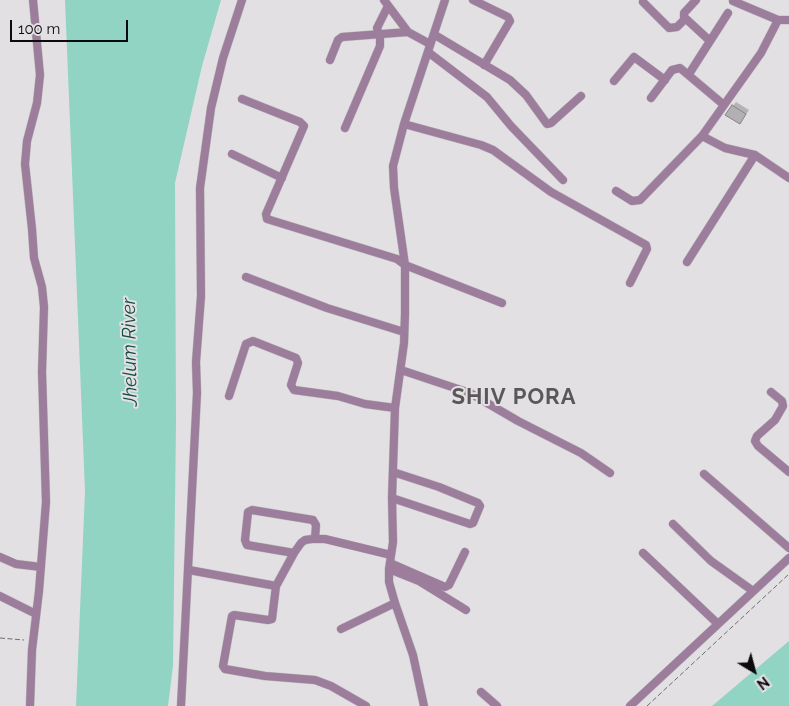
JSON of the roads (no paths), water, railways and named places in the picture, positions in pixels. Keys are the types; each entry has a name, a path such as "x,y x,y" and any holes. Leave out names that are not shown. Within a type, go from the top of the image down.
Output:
{"street":[{"path":"30,706 33,640 46,502 42,372 44,307 42,286 34,258 25,164 37,103 40,75 33,0"},
{"path":"180,706 189,570 197,393 196,362 201,296 200,188 213,99 223,58 242,0"},
{"path":"424,706 413,655 395,603 390,582 393,542 392,472 395,408 404,332 406,265 393,172 395,154 404,124 445,0"},
{"path":"473,0 508,17 510,21 484,64"},
{"path":"696,0 684,13 685,19 710,41"},
{"path":"733,1 778,20 789,20"},
{"path":"643,2 669,28 677,27 685,19"},
{"path":"386,3 408,32 430,44"},
{"path":"345,128 380,46 377,28 386,3"},
{"path":"689,74 728,13"},
{"path":"616,191 632,201 640,200 702,136 761,53 778,20"},
{"path":"330,60 341,37 408,32"},
{"path":"434,35 484,64 518,87 548,124 581,96"},
{"path":"428,52 487,97 511,126 563,180"},
{"path":"614,81 634,57 665,80"},
{"path":"651,98 672,70 680,68 724,105"},
{"path":"242,99 300,122 304,126 266,214 266,219 397,259 406,265 502,303"},
{"path":"404,124 481,145 492,150 551,192 646,245 647,249 630,283"},
{"path":"702,136 725,148 755,154 789,178"},
{"path":"232,154 282,178"},
{"path":"688,262 755,154"},
{"path":"246,277 328,308 404,332"},
{"path":"229,396 246,344 253,341 296,358 298,363 291,385 294,390 338,396 365,404 395,408"},
{"path":"400,370 470,393 518,421 581,453 610,473"},
{"path":"771,392 782,401 783,406 775,420 757,436 755,441 758,446 789,472"},
{"path":"392,472 439,487 478,503 480,506 473,523 470,524 392,498"},
{"path":"704,474 789,548"},
{"path":"294,553 247,545 245,540 248,512 252,510 313,520 316,525 315,539"},
{"path":"673,524 711,561 753,591"},
{"path":"360,704 331,686 315,680 265,676 223,668 232,616 234,614 271,620 276,586 294,553 305,540 325,539 390,562 445,587 449,584 465,552"},
{"path":"643,553 718,624"},
{"path":"0,557 16,564 41,567"},
{"path":"630,706 789,558"},
{"path":"390,562 466,610"},
{"path":"189,570 276,586"},
{"path":"0,596 36,614"},
{"path":"341,629 395,603"},
{"path":"481,692 497,706"}],"water":[{"name":"Jhelum River","path":"65,0 221,0 202,66 175,183 176,422 173,666 168,706 76,706 85,491"},
{"path":"789,641 789,706 712,706"}],"district":[{"name":"SHIV PORA","path":"514,397"}]}
